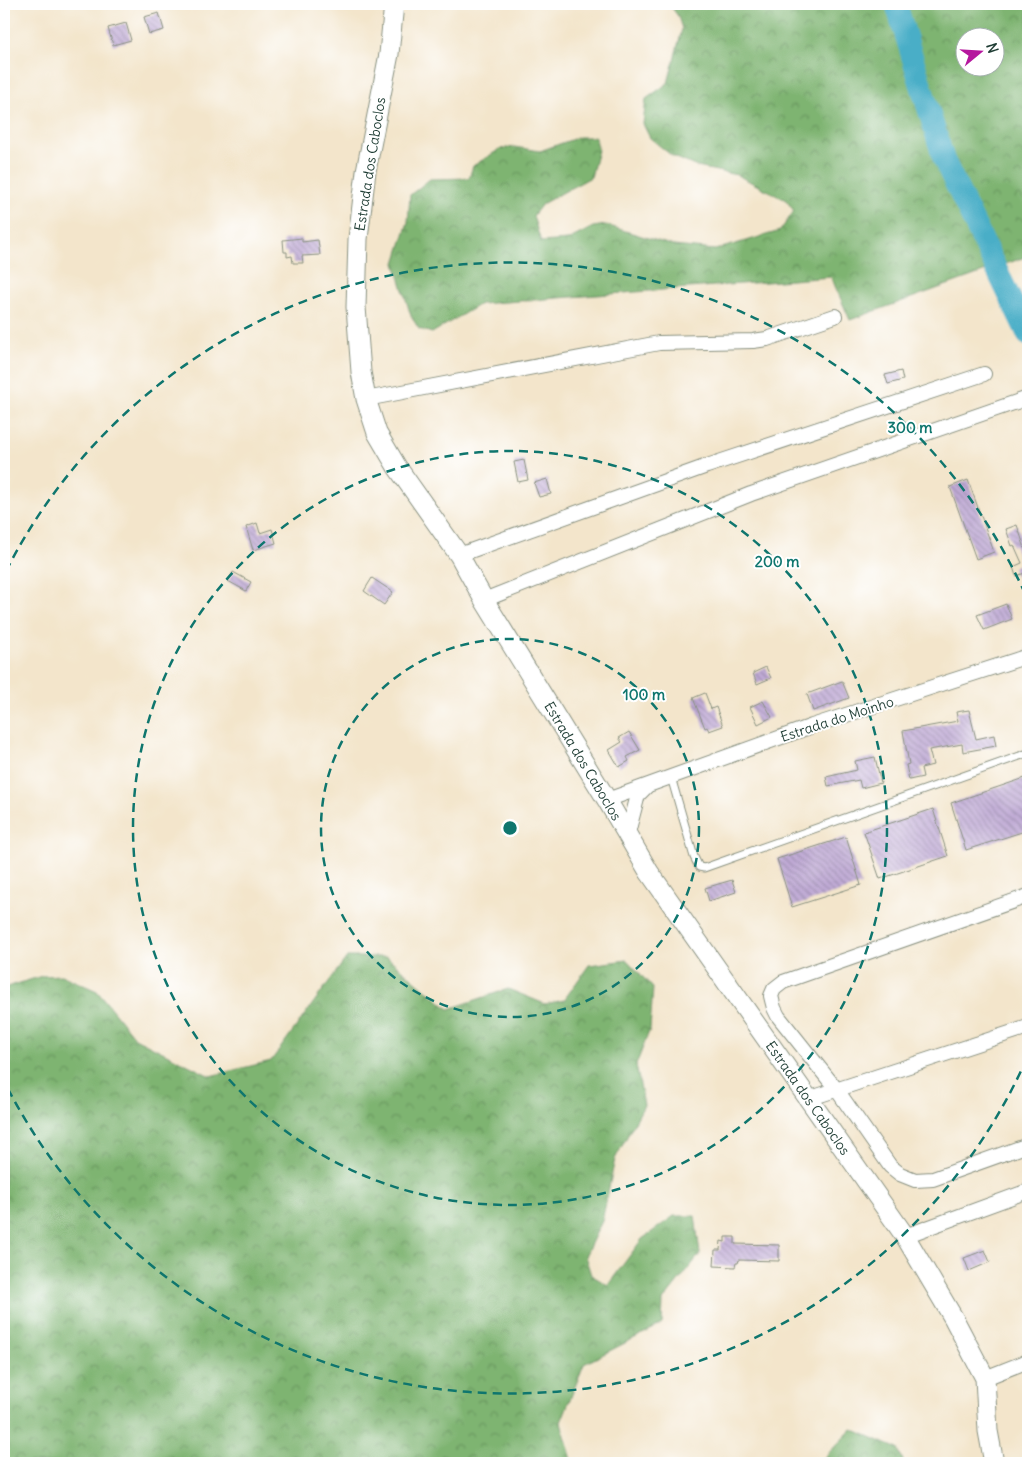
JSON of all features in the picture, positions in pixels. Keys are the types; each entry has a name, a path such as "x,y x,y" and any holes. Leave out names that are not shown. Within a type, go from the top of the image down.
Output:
{"street":[{"name":"Estrada dos Caboclos","path":"394,4 390,54 366,171 358,238 356,307 361,372 366,399 377,433 397,468 458,555 649,872 905,1236 954,1319 985,1378 988,1431 994,1463"},
{"path":"366,399 659,343 767,339 835,316"},
{"path":"458,555 707,466 984,374"},
{"path":"484,600 751,494 1028,398"},
{"name":"Estrada do Moinho","path":"607,800 812,726 1028,656"},
{"path":"626,831 629,829 638,795 648,785"},
{"path":"1028,896 783,982 774,989 770,996 778,1016 837,1090 890,1166 900,1174 915,1180 933,1179 1028,1145"},
{"path":"808,1099 1028,1027"},
{"path":"905,1236 1028,1191"},
{"path":"985,1378 1028,1361"}],"lane":[{"path":"671,777 694,857 700,867 704,868 1028,753"}],"green space":[{"path":"669,4 1028,4 1028,256 850,320 831,277 480,304 432,333 419,329 411,316 395,263 408,222 410,195 430,179 469,178 473,166 500,149 514,147 540,151 579,137 595,137 598,150 591,177 542,204 533,216 541,242 568,240 593,227 606,225 674,246 715,250 780,231 794,211 786,200 737,175 697,167 672,156 650,138 643,124 646,99 668,83 682,29 678,16"},
{"path":"347,957 387,957 449,1009 508,989 545,1004 564,1000 589,965 627,960 653,988 650,1029 636,1065 644,1105 615,1159 602,1221 585,1256 591,1275 608,1285 642,1239 674,1216 695,1216 700,1254 663,1301 662,1324 584,1364 561,1422 573,1463 4,1463 4,988 42,976 61,975 97,991 135,1038 210,1076 271,1061"},
{"path":"852,1429 898,1449 904,1463 819,1463"}],"building":[{"path":"159,13 164,30 149,34 144,17"},
{"path":"126,23 131,40 113,45 108,28"},
{"path":"302,238 302,242 318,240 320,255 302,256 303,263 293,263 292,256 287,257 287,252 284,252 283,240"},
{"path":"901,371 903,380 888,384 885,375"},
{"path":"524,460 528,480 518,482 514,462"},
{"path":"547,479 551,494 539,497 534,483"},
{"path":"968,480 994,552 976,559 950,487"},
{"path":"257,523 260,533 272,529 276,543 253,550 246,527"},
{"path":"1017,525 1028,557 1028,572 1016,576 1013,567 1022,563 1014,545 1012,546 1006,529"},
{"path":"233,572 251,582 246,591 228,581"},
{"path":"372,578 393,592 384,605 364,591"},
{"path":"1006,604 1012,619 984,630 977,615"},
{"path":"766,667 771,678 757,684 753,673"},
{"path":"842,681 849,698 813,711 807,694"},
{"path":"705,693 711,709 716,707 723,726 709,731 707,727 705,728 693,698"},
{"path":"763,701 772,717 758,724 750,707"},
{"path":"969,710 976,739 994,735 996,746 963,752 962,744 929,750 933,765 921,768 923,777 909,780 906,765 909,764 903,731 958,721 956,712"},
{"path":"629,732 640,750 627,757 629,761 619,767 609,750 622,742 619,738"},
{"path":"875,757 881,783 861,788 859,780 828,786 826,777 857,770 855,761"},
{"path":"1028,777 1028,830 966,850 951,803"},
{"path":"933,809 948,856 880,879 864,832"},
{"path":"846,837 861,885 792,907 777,859"},
{"path":"732,880 736,892 709,901 705,888"},
{"path":"725,1237 735,1237 735,1244 779,1245 779,1261 739,1260 735,1267 714,1266 715,1250 720,1250 721,1241 725,1242"},
{"path":"985,1250 990,1262 969,1271 964,1258"}],"waterway":[{"path":"896,4 944,160 1028,335"}]}
